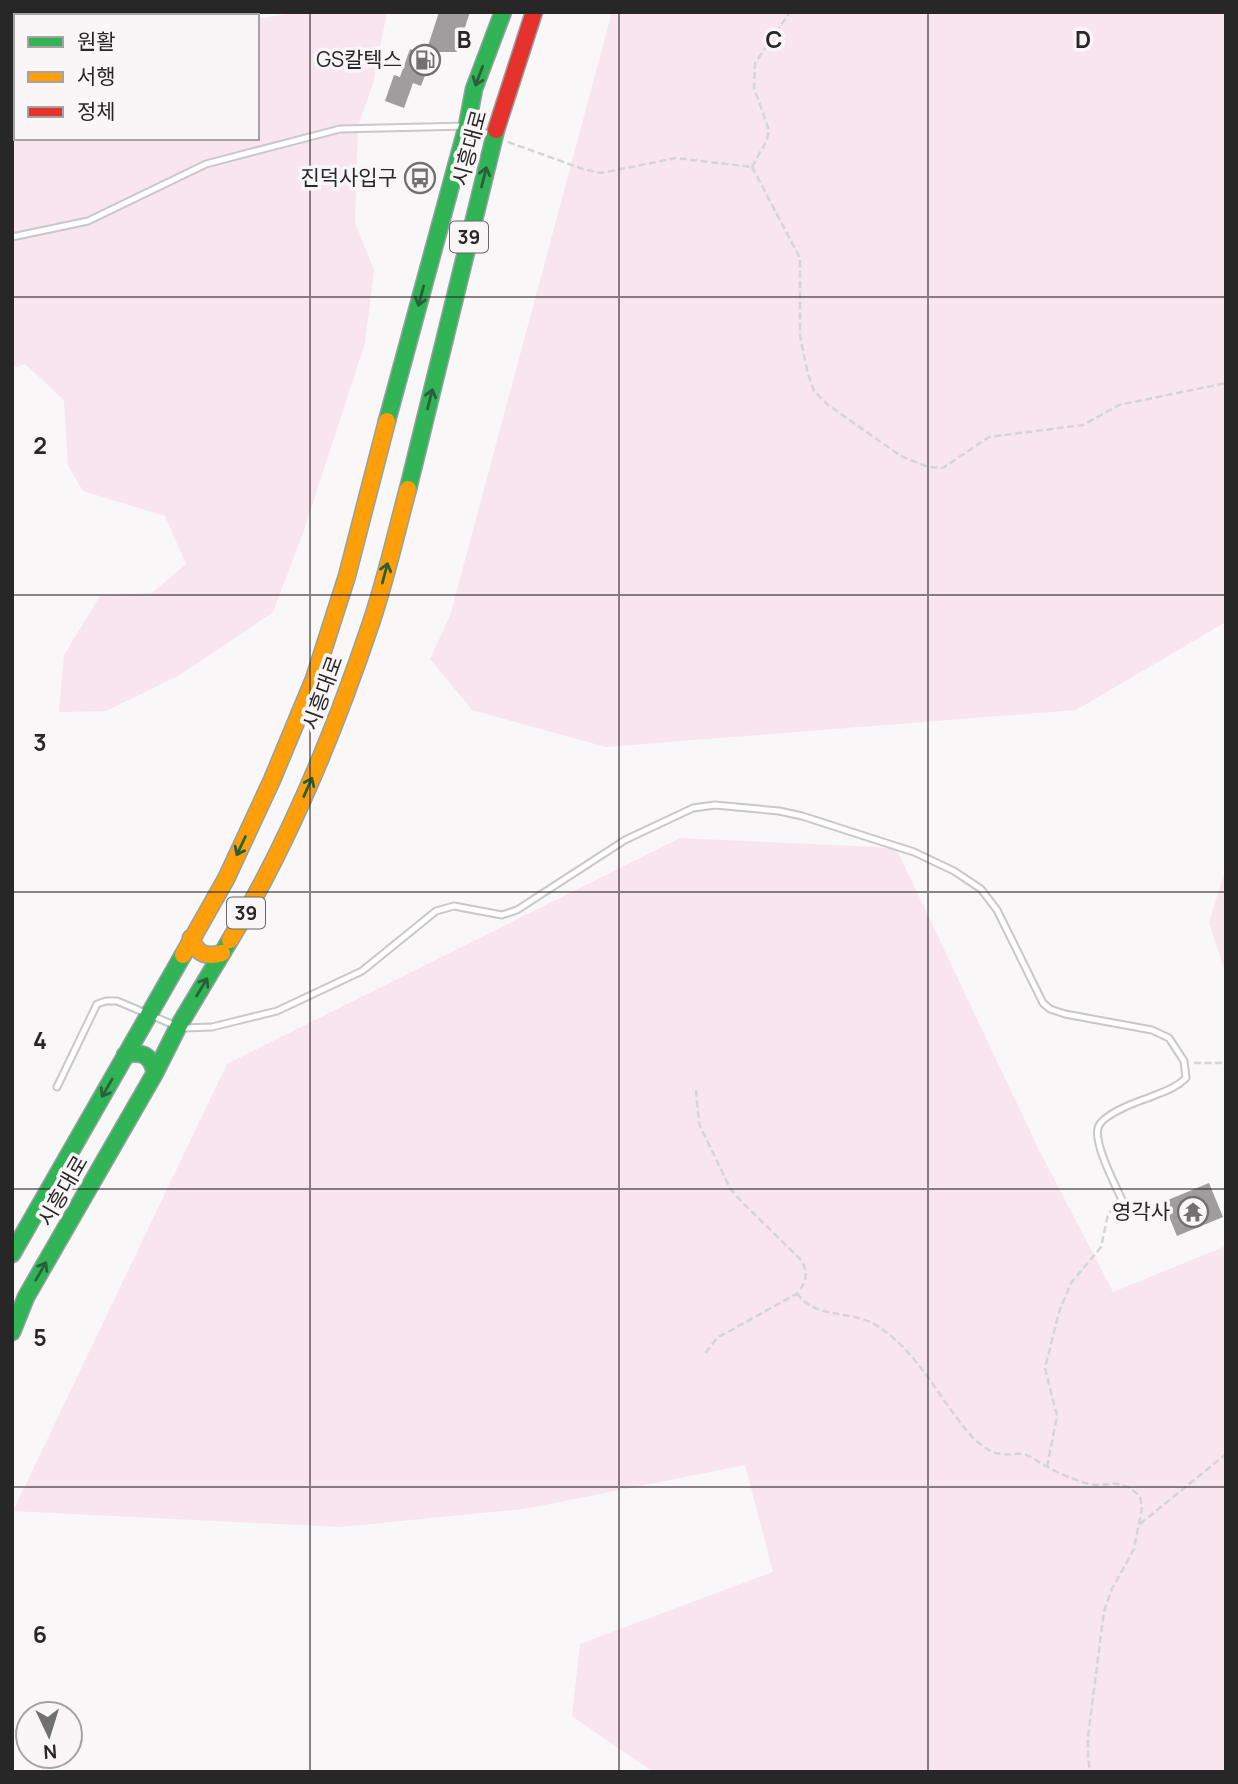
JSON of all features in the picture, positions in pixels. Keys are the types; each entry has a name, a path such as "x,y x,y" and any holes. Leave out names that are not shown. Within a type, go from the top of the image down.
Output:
{"main road":[{"name":"시흥대로","path":"12,1254 226,879 272,780 314,679 347,576 467,125 474,89 503,12"},
{"name":"시흥대로","path":"12,1332 26,1297 155,1073 178,1027 263,886 318,764 372,621 415,465 494,136 534,12"},
{"path":"191,938 194,949 201,955 211,957 222,953"},
{"path":"125,1055 137,1052 146,1054 153,1061 155,1073"}],"lane":[{"path":"12,237 88,221 206,164 340,129 467,125 494,136"},
{"path":"57,1087 97,1004 106,1000 117,1000 178,1027 212,1027 277,1011 362,971 419,922 436,911 454,906 502,915 517,910 625,840 693,808 715,805 779,811 914,852 954,871 981,889 998,910 1038,996 1050,1009 1152,1030 1169,1038 1184,1060 1186,1078 1178,1086 1126,1106 1102,1121 1098,1128 1099,1144 1122,1200"}],"path":[{"path":"752,167 766,142 769,130 754,88 755,63 790,12"},
{"path":"494,136 528,150 601,173 676,158 752,167"},
{"path":"752,167 800,258 800,336 814,391 828,405 901,456 928,467 943,468 989,437 1083,425 1119,405 1226,383"},
{"path":"1184,1060 1204,1065 1226,1063"},
{"path":"696,1090 699,1124 730,1188 804,1265 805,1279 797,1293 718,1338 704,1355"},
{"path":"1047,1467 1057,1416 1045,1368 1059,1312 1071,1283 1101,1247 1108,1214 1122,1200"},
{"path":"797,1293 802,1300 822,1311 866,1320 891,1337 908,1352 968,1433 982,1446 1000,1455 1026,1455 1047,1467 1087,1483 1125,1484 1140,1496 1142,1507 1134,1549 1112,1589 1104,1611 1088,1737 1090,1772"},
{"path":"1140,1524 1226,1454"}],"shaded area":[{"path":"12,12 158,14 14,14 14,140 259,140 259,19 298,12 387,12 373,84 358,126 355,223 374,270 365,343 303,533 273,612 180,675 106,711 59,712 64,655 100,596 152,593 186,564 165,516 83,491 68,466 64,400 25,364 12,368"},
{"path":"612,12 1226,12 1226,622 1076,710 606,747 472,710 430,659 450,616"},
{"path":"680,838 896,848 1039,1150 1113,1292 1226,1246 1226,1772 653,1772 572,1716 580,1644 773,1572 745,1465 524,1509 339,1527 13,1511 227,1064"},
{"path":"1226,867 1226,975 1209,923"}],"building":[{"path":"439,12 470,12 457,52 426,52"},
{"path":"410,49 432,57 421,86 413,83 404,108 385,101 394,75 400,77"},
{"name":"영각사","path":"1209,1183 1223,1217 1177,1236 1163,1202"}],"traffic: fast":[{"path":"387,421 467,126 474,89 503,12"},
{"path":"408,489 496,130"},
{"path":"12,1332 26,1297 230,940"},
{"path":"12,1254 183,955"},
{"path":"125,1055 145,1056 151,1062 155,1073"}],"traffic: slow":[{"path":"183,955 226,879 272,780 314,679 347,576 387,421"},
{"path":"230,940 272,864 326,746 376,606 408,489"},
{"path":"191,938 196,948 203,953 222,953"}],"traffic: jam":[{"path":"496,130 534,12"}],"place":[{"name":"GS칼텍스","path":"425,60"},
{"name":"진덕사입구","path":"420,178"},
{"name":"영각사","path":"1193,1212"}]}
